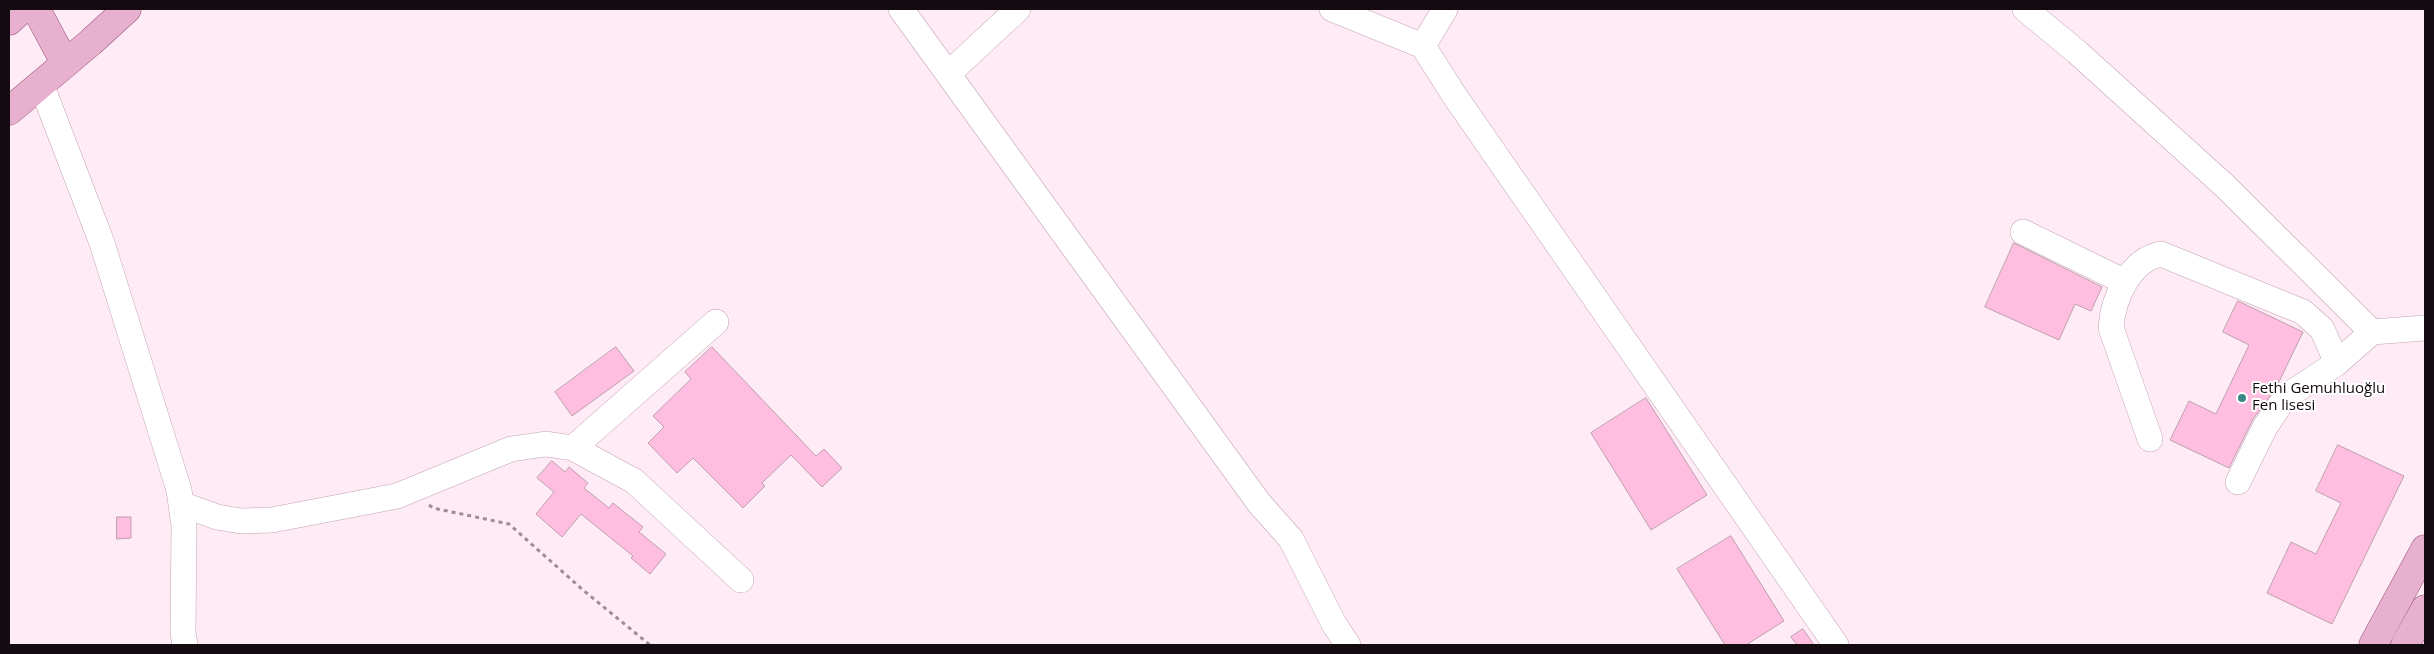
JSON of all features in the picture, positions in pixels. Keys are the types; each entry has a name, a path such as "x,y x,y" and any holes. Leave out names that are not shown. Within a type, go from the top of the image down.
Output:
{"main road":[{"path":"9,21 22,9"},
{"path":"36,9 65,63"},
{"path":"9,111 127,9"},
{"path":"2373,645 2425,549"},
{"path":"2405,645 2425,608"}],"street":[{"path":"901,9 1259,503 1291,539 1334,624 1348,645"},
{"path":"948,74 1018,9"},
{"path":"1332,9 1423,46 1454,94 1836,645"},
{"path":"1423,46 1445,9"},
{"path":"2025,9 2077,52 2226,187 2372,332"},
{"path":"41,84 102,243 179,490 184,526 183,633 185,645"},
{"path":"2023,232 2125,282"},
{"path":"2150,439 2111,328 2114,310 2125,282 2142,261 2162,254 2303,312 2322,329 2337,363"},
{"path":"573,448 716,322"},
{"path":"2238,482 2265,427 2282,402 2293,392 2337,363 2372,332 2425,328"},
{"path":"181,504 217,517 241,521 272,520 397,496 511,449 546,444 573,448 634,481 741,580"}],"path":[{"path":"410,491 434,508 509,524 583,590 650,645"}],"building":[{"path":"2014,243 2102,287 2091,311 2075,304 2059,340 1985,307"},
{"path":"2238,301 2303,332 2276,388 2253,419 2229,468 2170,440 2189,401 2216,414 2249,345 2223,332"},
{"path":"616,347 634,371 572,416 555,392"},
{"path":"712,347 816,456 824,449 842,468 822,487 791,455 762,483 765,486 743,508 693,458 677,473 648,443 664,427 653,416 691,379 685,372"},
{"path":"1646,398 1707,495 1651,530 1591,433"},
{"path":"2338,445 2404,476 2332,624 2267,593 2291,542 2316,554 2341,503 2316,491"},
{"path":"552,461 565,472 569,467 588,483 584,488 609,508 613,503 643,527 639,532 666,554 650,574 631,558 633,556 581,514 562,537 536,514 554,492 537,478"},
{"path":"117,517 131,517 131,538 117,539"},
{"path":"1731,536 1784,621 1746,645 1725,645 1677,569"},
{"path":"1803,629 1814,645 1797,645 1791,637"}],"place":[{"name":"Fethi Gemuhluoğlu Fen lisesi","path":"2242,398"}]}
